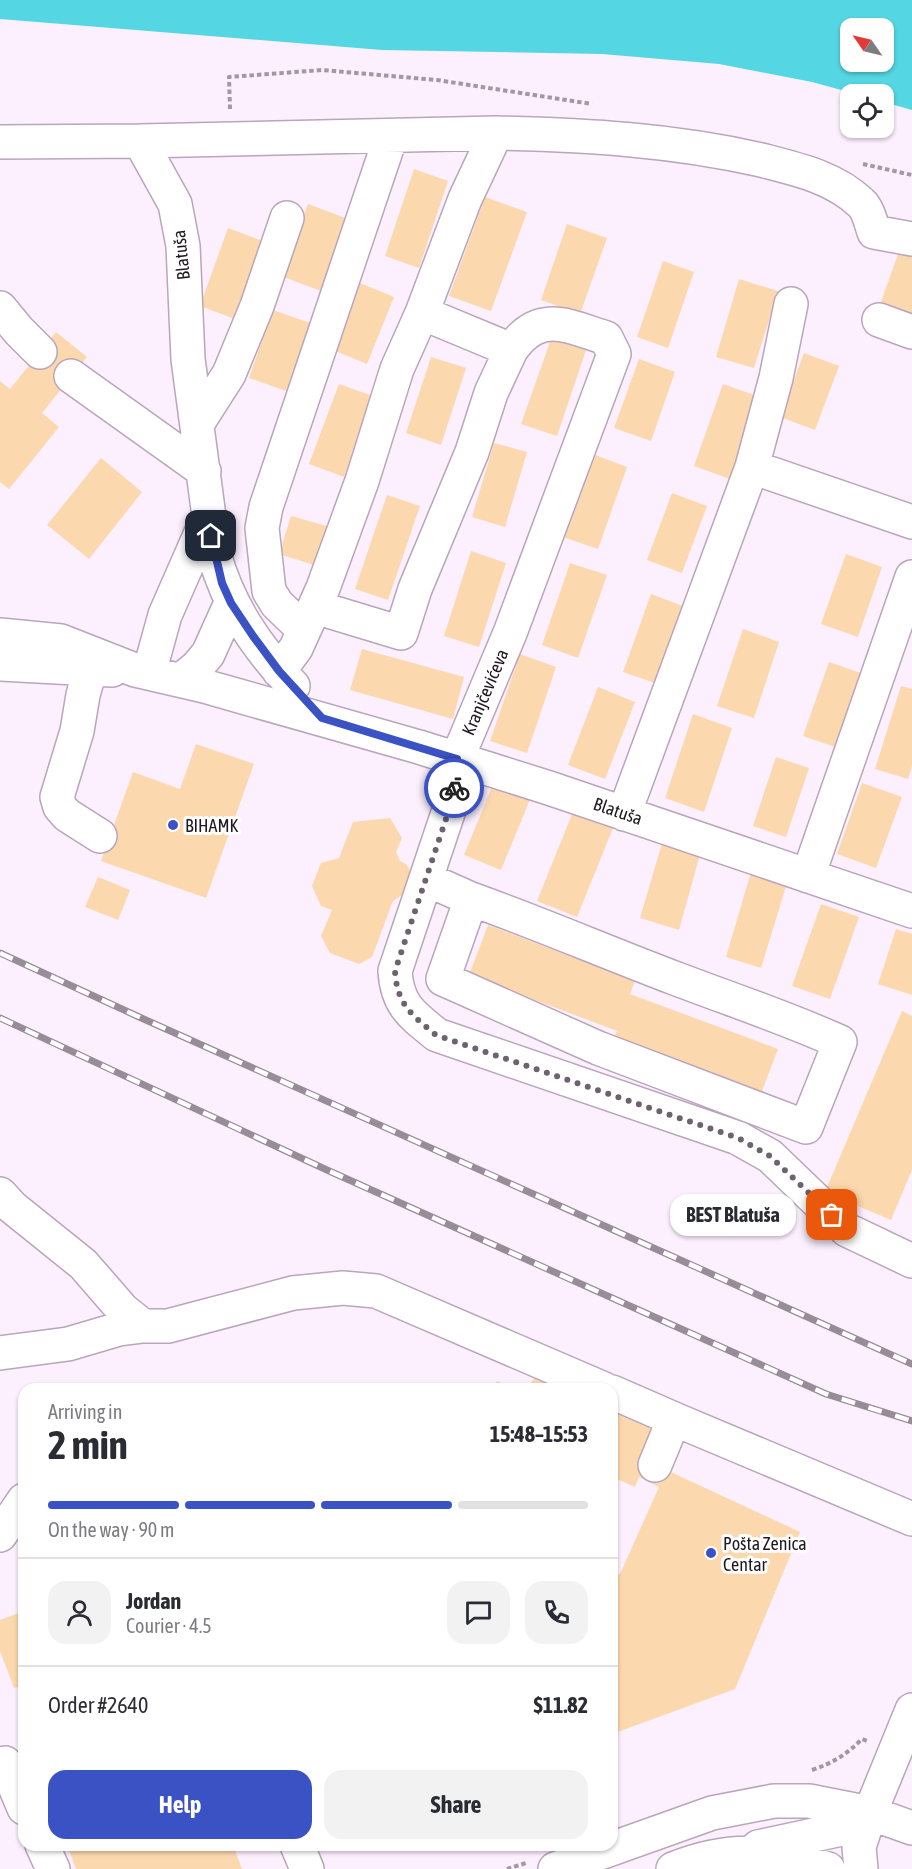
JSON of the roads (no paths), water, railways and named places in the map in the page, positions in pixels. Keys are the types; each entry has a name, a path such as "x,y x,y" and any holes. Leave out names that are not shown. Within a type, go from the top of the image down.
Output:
{"street":[{"path":"279,671 296,648 310,619 362,481 397,369 422,313 465,200 496,133"},
{"path":"0,142 496,133 603,137 674,144 738,155 792,168 837,184 863,205 874,232 912,239"},
{"path":"391,136 266,507 262,528 269,591 277,604 310,619 401,633 415,589 472,452 491,393 511,350 422,313"},
{"name":"Blatuša","path":"140,141 175,204 183,246 188,359 204,471 208,517 214,554 222,583 231,603 253,636 279,671 322,718"},
{"path":"197,424 229,374 257,306 287,218"},
{"path":"624,814 752,467 776,378 791,304"},
{"path":"0,308 40,352"},
{"path":"879,320 912,332"},
{"name":"Kranjčevićeva","path":"511,350 519,338 540,325 557,322 606,338 614,354 510,633 457,759 453,798 395,971 396,988 408,1012 436,1035 738,1138 770,1156 847,1230 912,1260"},
{"path":"71,376 204,471"},
{"path":"752,467 912,522"},
{"name":"Blatuša","path":"142,672 208,517"},
{"path":"808,876 912,577"},
{"path":"181,680 208,654 231,603"},
{"name":"Blatuša","path":"0,635 61,641 142,672 181,680 322,718 457,759 912,911"},
{"name":"Blatuša","path":"0,664 142,672"},
{"path":"90,670 77,731 57,798 60,807 67,815 100,836"},
{"path":"426,879 471,899 553,928 678,980 812,1029 840,1042 806,1128 598,1048 442,979 471,899"},
{"path":"0,1194 12,1207 83,1264 123,1310 143,1326"},
{"path":"0,1225 55,1242"},
{"path":"0,1353 68,1344 119,1329 168,1326 293,1293 343,1288 376,1291 590,1383"},
{"path":"618,1395 912,1519"},
{"path":"655,1465 674,1419"},
{"path":"0,1535 18,1509"},
{"path":"861,1869 858,1847 912,1710"},
{"path":"10,1758 18,1787"},
{"path":"618,1847 712,1814 774,1800 809,1801 870,1813 912,1828"},
{"path":"673,1869 685,1864 805,1835 837,1830 870,1813"},
{"path":"45,1851 53,1869"},
{"path":"300,1851 307,1869"},
{"path":"555,1869 606,1851"},
{"path":"734,1852 784,1856 828,1869"}],"water":[{"path":"0,0 912,0 912,110 894,105 894,84 840,84 840,90 719,64 602,54 382,50 0,19"}],"railway":[{"path":"0,953 912,1364"},
{"path":"0,1018 327,1170 826,1394 912,1421"}],"place":[{"name":"BIHAMK","path":"173,825"},
{"name":"BEST Blatuša","path":"832,1215"},
{"name":"Pošta Zenica Centar","path":"711,1553"}]}
